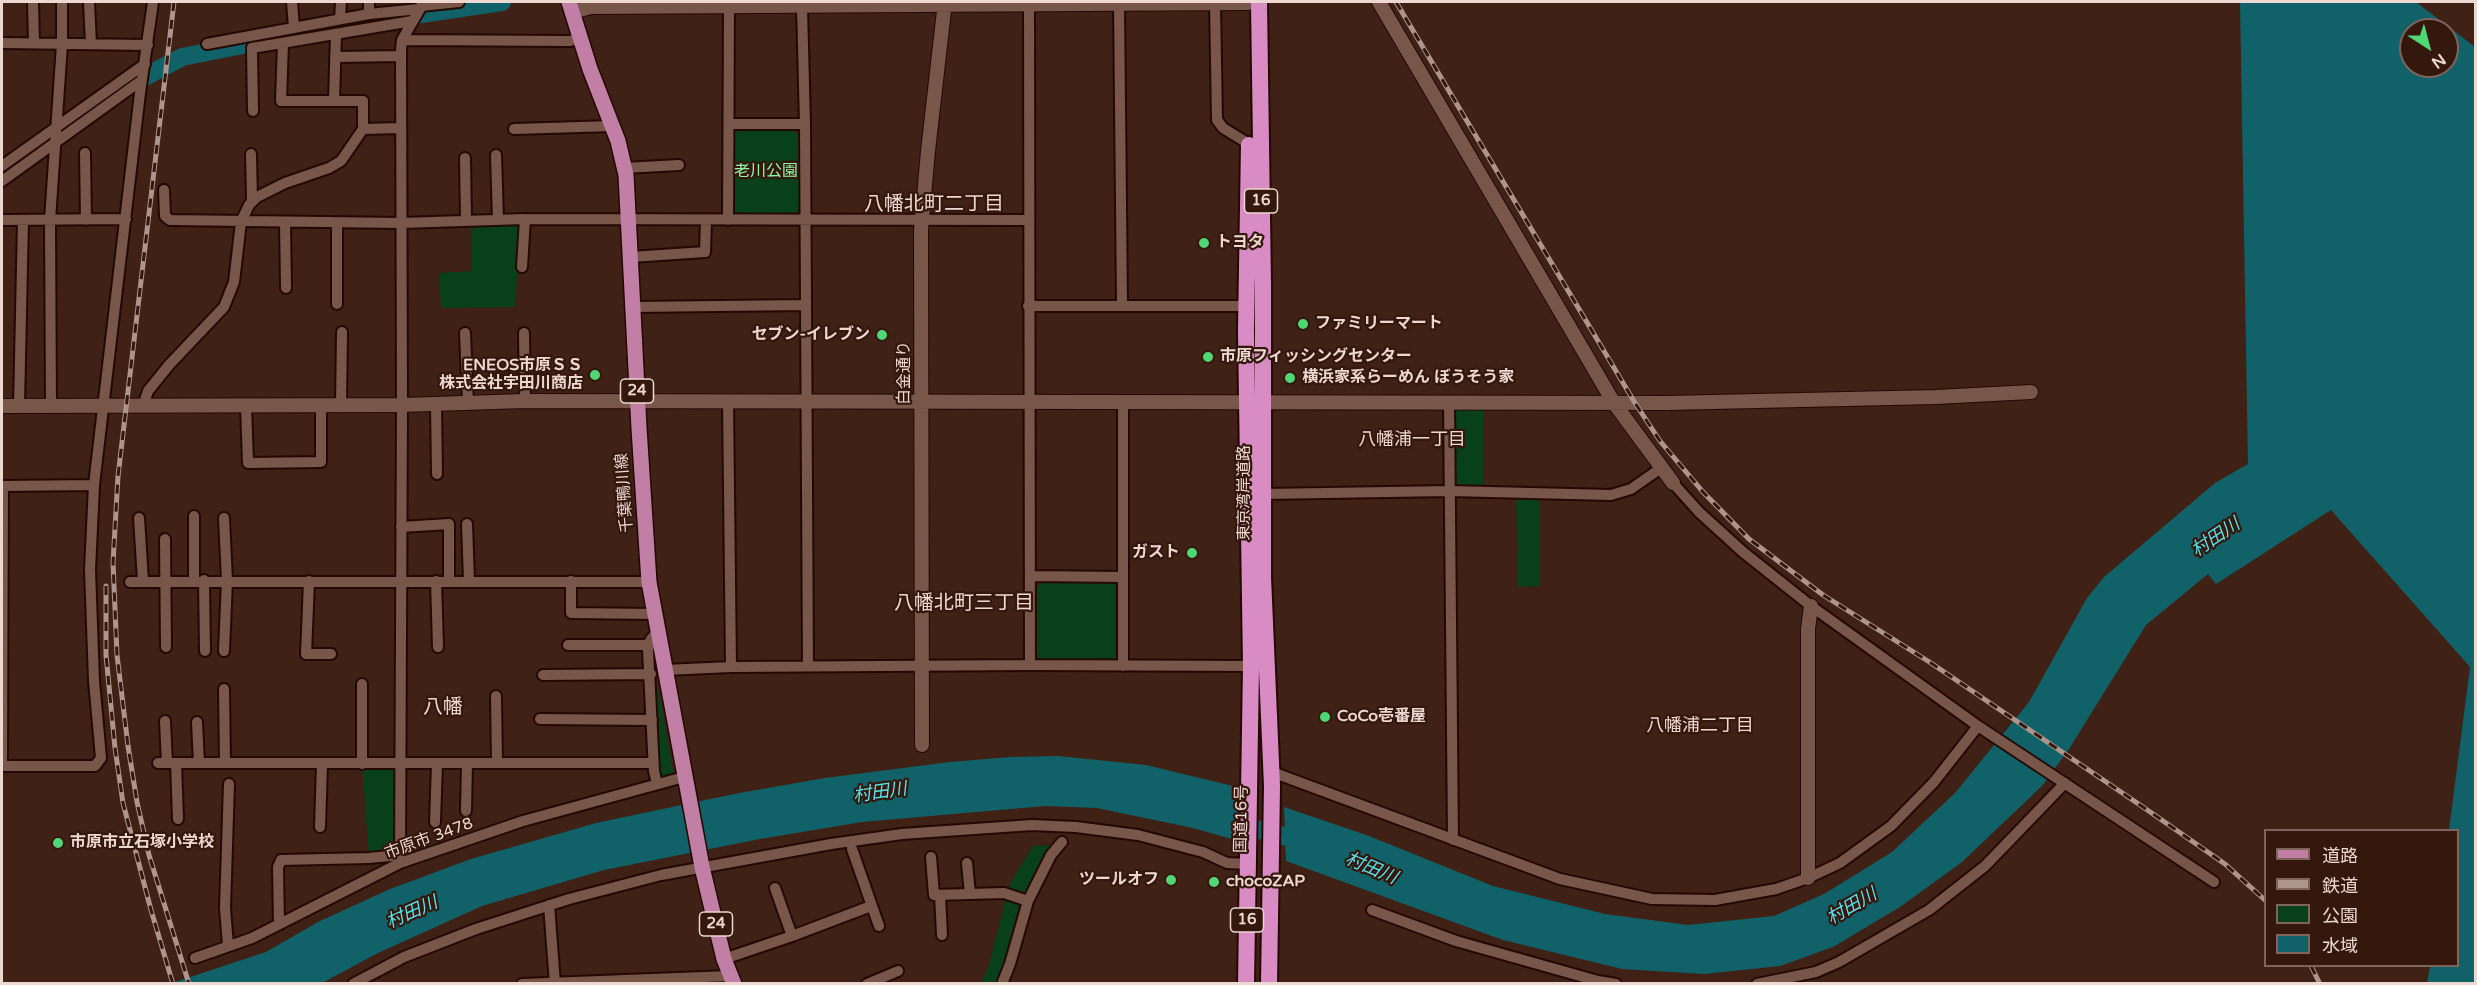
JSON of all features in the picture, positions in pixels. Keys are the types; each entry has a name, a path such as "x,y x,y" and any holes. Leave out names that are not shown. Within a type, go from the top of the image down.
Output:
{"highway":[{"name":"東京湾岸道路","path":"1252,2 1247,306 1263,494 1263,577 1268,692"},
{"name":"東京湾岸道路","path":"1246,984 1264,780 1251,666 1255,401 1252,2"},
{"name":"国道16号","path":"1264,780 1268,692"},
{"name":"東京湾岸道路","path":"1264,780 1256,861 1269,984"},
{"name":"国道16号","path":"1256,861 1258,984"}],"main road":[{"name":"千葉鴨川線","path":"570,7 613,126 624,168 630,220 638,401 649,582 655,614 657,672 685,782 724,959 732,980"}],"street":[{"path":"33,2 33,43"},
{"path":"51,406 50,220 62,44 62,2"},
{"path":"89,2 90,44"},
{"path":"94,485 2,486 2,766 95,766 101,758 94,681 90,570 94,485 153,2"},
{"path":"292,2 294,27"},
{"path":"340,19 341,2"},
{"path":"369,2 369,14"},
{"path":"253,111 252,48 336,34 459,2"},
{"path":"570,7 1252,2"},
{"path":"1380,2 1614,403 1661,468 1693,506 1735,545 1811,606 1978,726 2214,882"},
{"path":"1119,3 1122,305"},
{"path":"1215,3 1216,120 1223,128 1249,144"},
{"name":"白金通り","path":"922,745 922,221 945,4"},
{"path":"1029,5 1030,665"},
{"path":"728,220 729,7"},
{"path":"802,7 806,220 808,666"},
{"path":"207,44 369,14 418,11"},
{"path":"279,924 278,867 281,860 400,859 401,56 402,40 418,11"},
{"path":"334,101 336,34"},
{"path":"402,40 570,41 580,38"},
{"path":"252,201 285,183 329,168 340,161 363,129 363,101 281,101 283,42"},
{"path":"2,43 148,45"},
{"path":"334,57 401,56"},
{"path":"2,166 145,64"},
{"path":"2,182 142,80"},
{"path":"729,124 805,124"},
{"path":"514,129 613,126"},
{"path":"363,129 400,128"},
{"path":"85,153 86,220"},
{"path":"143,406 148,391 224,307 234,282 241,222 252,201 251,154"},
{"path":"496,155 498,220"},
{"path":"465,158 466,221"},
{"path":"624,168 679,165"},
{"path":"164,190 165,216 170,220 401,223 525,219 1028,220"},
{"path":"2,220 126,219"},
{"path":"522,267 525,219"},
{"path":"19,406 23,220"},
{"path":"631,257 705,252 706,220"},
{"path":"285,222 286,288"},
{"path":"337,223 337,304"},
{"path":"633,307 805,305"},
{"path":"1028,306 1247,306"},
{"path":"341,405 342,332"},
{"path":"465,333 468,403"},
{"path":"524,333 525,401"},
{"path":"2,406 402,405 525,401 1029,400 1449,404 1614,403 1936,397 2031,392"},
{"path":"1122,401 1123,666"},
{"path":"728,402 731,667"},
{"path":"436,404 437,474"},
{"path":"1449,404 1453,840"},
{"path":"246,405 248,463 321,462 321,405"},
{"path":"1263,494 1449,491 1611,495 1631,489 1661,468"},
{"path":"194,516 205,651"},
{"path":"139,518 143,581"},
{"path":"224,518 227,580 224,651"},
{"path":"401,527 449,524 449,581"},
{"path":"467,524 469,581"},
{"path":"165,539 166,647"},
{"path":"1031,576 1123,577"},
{"path":"130,582 227,580 649,582"},
{"path":"309,581 306,654 332,654"},
{"path":"436,581 438,647"},
{"path":"571,581 572,613 655,614"},
{"path":"1809,878 1808,629 1811,606"},
{"path":"568,645 654,637"},
{"path":"543,675 808,666 1251,666"},
{"path":"657,672 652,720 653,763 657,784"},
{"path":"362,684 362,764"},
{"path":"224,689 225,763"},
{"path":"496,696 497,763"},
{"path":"540,719 652,720"},
{"path":"165,722 167,763 177,819"},
{"path":"197,722 199,763"},
{"path":"1264,780 1453,840 1560,879 1652,899 1715,900 1752,895 1809,878 1840,863 1891,826 1934,782 1978,726"},
{"path":"167,763 653,763"},
{"path":"466,811 468,763"},
{"path":"320,827 322,764"},
{"path":"435,822 437,764"},
{"name":"市原市 3478","path":"195,958 252,938 400,859 657,784 685,782"},
{"path":"1757,984 1816,972 1839,962 1929,910 1984,866 2065,783"},
{"path":"228,946 225,908 229,784"},
{"path":"353,984 404,957 476,929 549,905 702,865 902,834 1032,825 1076,827 1138,835 1203,852 1227,863 1256,861"},
{"path":"1002,984 1028,901 1052,855 1062,842"},
{"path":"852,849 879,926"},
{"path":"931,857 934,895 1004,892 1028,901"},
{"path":"967,863 970,894"},
{"path":"775,888 792,936"},
{"path":"940,895 942,935"},
{"path":"549,905 555,983"},
{"path":"724,959 871,906"},
{"path":"1372,910 1456,941 1616,984"},
{"path":"867,984 898,971"},
{"path":"522,984 732,980"}],"green space":[{"name":"老川公園","path":"739,130 793,130 799,136 800,209 793,216 739,216 734,208 732,137"},
{"path":"521,223 515,307 441,308 439,273 472,271 471,225"},
{"path":"1450,405 1483,405 1484,490 1450,489"},
{"path":"1516,494 1540,495 1540,586 1518,587"},
{"path":"1114,582 1119,589 1119,655 1114,661 1041,661 1036,656 1035,587 1042,583"},
{"path":"657,682 674,776 663,779 659,769 657,751"},
{"path":"362,764 401,764 400,855 369,858"},
{"path":"1054,845 1038,868 1024,897 1005,968 998,983 981,984 988,968 1010,883 1033,846"}],"water":[{"path":"2240,2 2416,2 2437,18 2399,18 2399,78 2459,78 2459,35 2475,47 2475,983 2427,983 2430,967 2459,967 2459,829 2449,829 2470,667 2331,510 2216,584 2208,574 2146,625 2069,749 2042,786 1962,862 1900,907 1833,947 1780,966 1704,974 1622,969 1503,940 1286,861 1284,807 1369,836 1493,886 1605,914 1688,925 1774,916 1824,894 1892,852 1955,793 2029,702 2087,598 2104,577 2215,483 2248,464"},
{"path":"1058,756 1146,765 1237,787 1239,841 1193,828 1097,808 1045,806 862,822 760,839 604,870 482,906 378,953 322,983 169,984 266,952 318,922 390,889 471,859 596,823 739,793 825,778 950,762"}],"waterway":[{"path":"126,87 182,57 334,27 502,2"},
{"path":"2,173 69,127"},
{"name":"村田川","path":"1214,818 1306,842"}],"railway":[{"path":"174,2 118,476 113,563 117,655 137,802 149,855 189,984"},
{"path":"1396,2 1635,403 1660,441 1703,492 1749,539 1823,595 1931,663 2143,807 2225,864 2264,899"},
{"path":"106,586 106,655 123,803 173,984"},
{"path":"2312,967 2320,984"}],"place":[{"name":"トヨタ","path":"1204,243"},
{"name":"ファミリーマート","path":"1303,324"},
{"name":"セブン-イレブン","path":"882,335"},
{"name":"市原フィッシングセンター","path":"1208,357"},
{"name":"ENEOS市原ＳＳ 株式会社宇田川商店","path":"595,375"},
{"name":"横浜家系らーめん ぼうそう家","path":"1290,378"},
{"name":"ガスト","path":"1192,553"},
{"name":"CoCo壱番屋","path":"1325,717"},
{"name":"市原市立石塚小学校","path":"58,843"},
{"name":"ツールオフ","path":"1171,880"},
{"name":"chocoZAP","path":"1214,882"}],"district":[{"name":"八幡北町二丁目","path":"934,205"},
{"name":"八幡浦一丁目","path":"1412,440"},
{"name":"八幡北町三丁目","path":"964,604"},
{"name":"八幡","path":"443,708"},
{"name":"八幡浦二丁目","path":"1700,726"}]}
